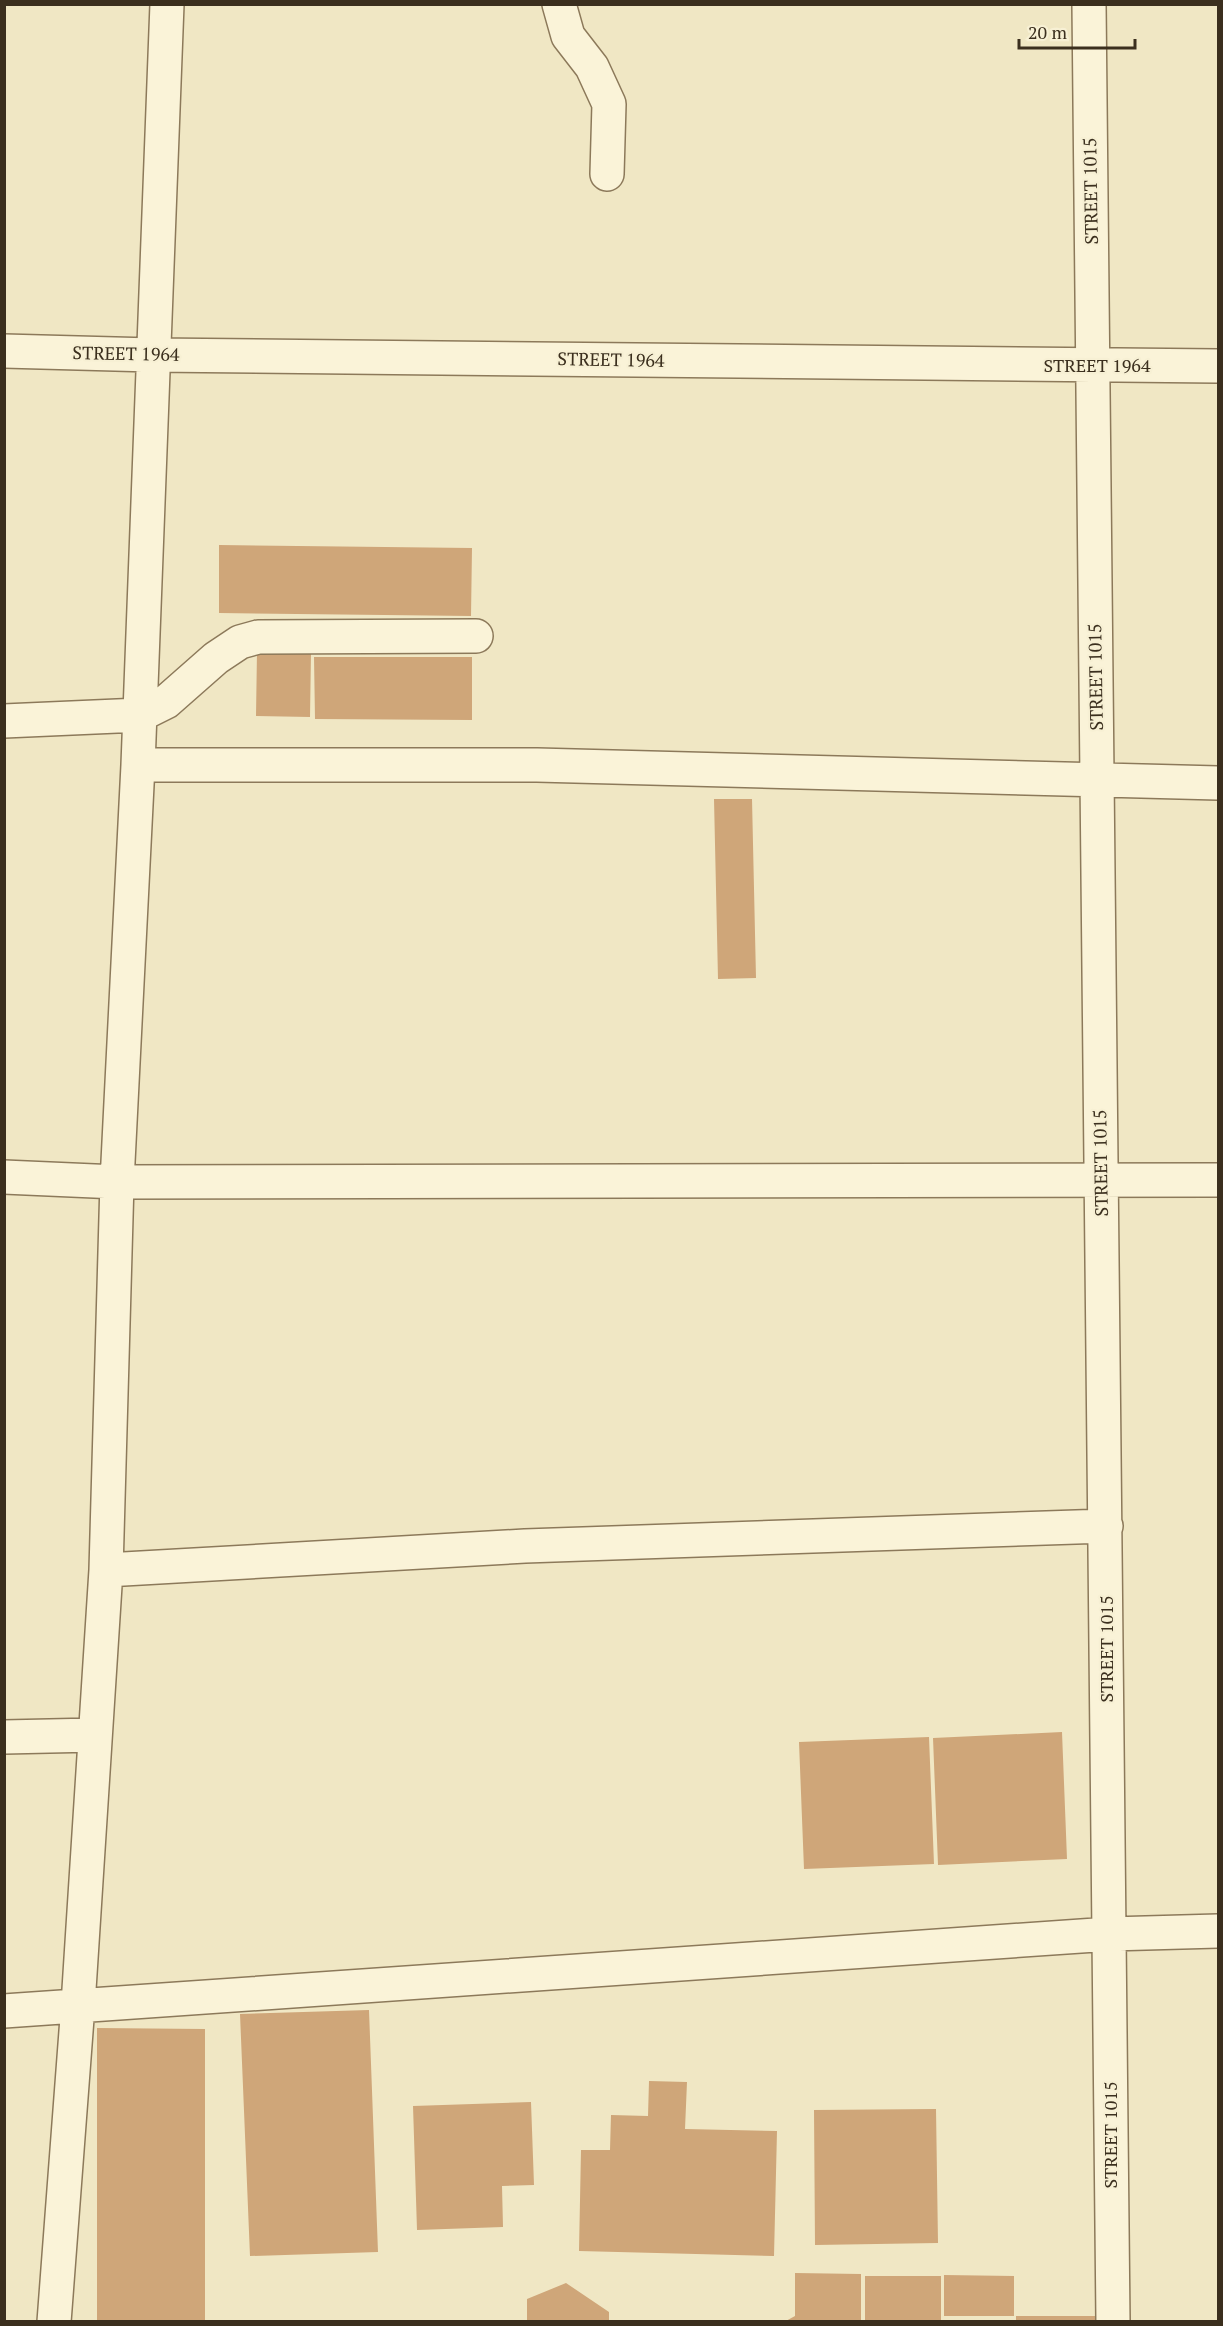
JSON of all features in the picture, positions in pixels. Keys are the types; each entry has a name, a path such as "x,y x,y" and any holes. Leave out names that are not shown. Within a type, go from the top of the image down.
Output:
{"street":[{"path":"54,2322 78,2005 106,1570 117,1182 138,765 167,4"},
{"path":"559,4 568,36 592,67 609,104 607,174"},
{"name":"STREET 1015","path":"1089,4 1113,2322"},
{"name":"STREET 1964","path":"4,351 152,355 1218,366"},
{"path":"4,721 140,715 166,702 216,658 240,642 258,637 476,636"},
{"path":"138,765 537,765 1098,782 1218,783"},
{"path":"4,1177 117,1182 1218,1180"},
{"path":"106,1570 525,1546 1106,1526"},
{"path":"4,1737 95,1734"},
{"path":"4,2011 1110,1934 1218,1930"}],"building":[{"path":"219,545 472,548 471,616 219,613"},
{"path":"257,651 311,652 310,717 256,716"},
{"path":"314,657 472,657 472,720 315,719"},
{"path":"714,799 752,799 756,978 718,979"},
{"path":"1062,1732 1067,1859 938,1865 933,1738"},
{"path":"929,1737 934,1864 804,1869 799,1742"},
{"path":"369,2010 378,2252 250,2256 240,2014"},
{"path":"97,2028 205,2029 205,2322 97,2322"},
{"path":"649,2081 687,2082 685,2129 777,2131 774,2256 579,2251 581,2150 610,2150 611,2115 648,2116"},
{"path":"531,2102 534,2185 502,2186 503,2227 417,2230 413,2106"},
{"path":"936,2109 938,2243 815,2245 814,2110"},
{"path":"795,2273 861,2274 861,2322 784,2322 795,2316"},
{"path":"944,2275 1014,2276 1014,2316 944,2316"},
{"path":"865,2276 941,2276 941,2322 865,2322"},
{"path":"566,2283 609,2312 609,2322 527,2322 527,2299"},
{"path":"1016,2316 1096,2316 1096,2322 1016,2322"}]}
